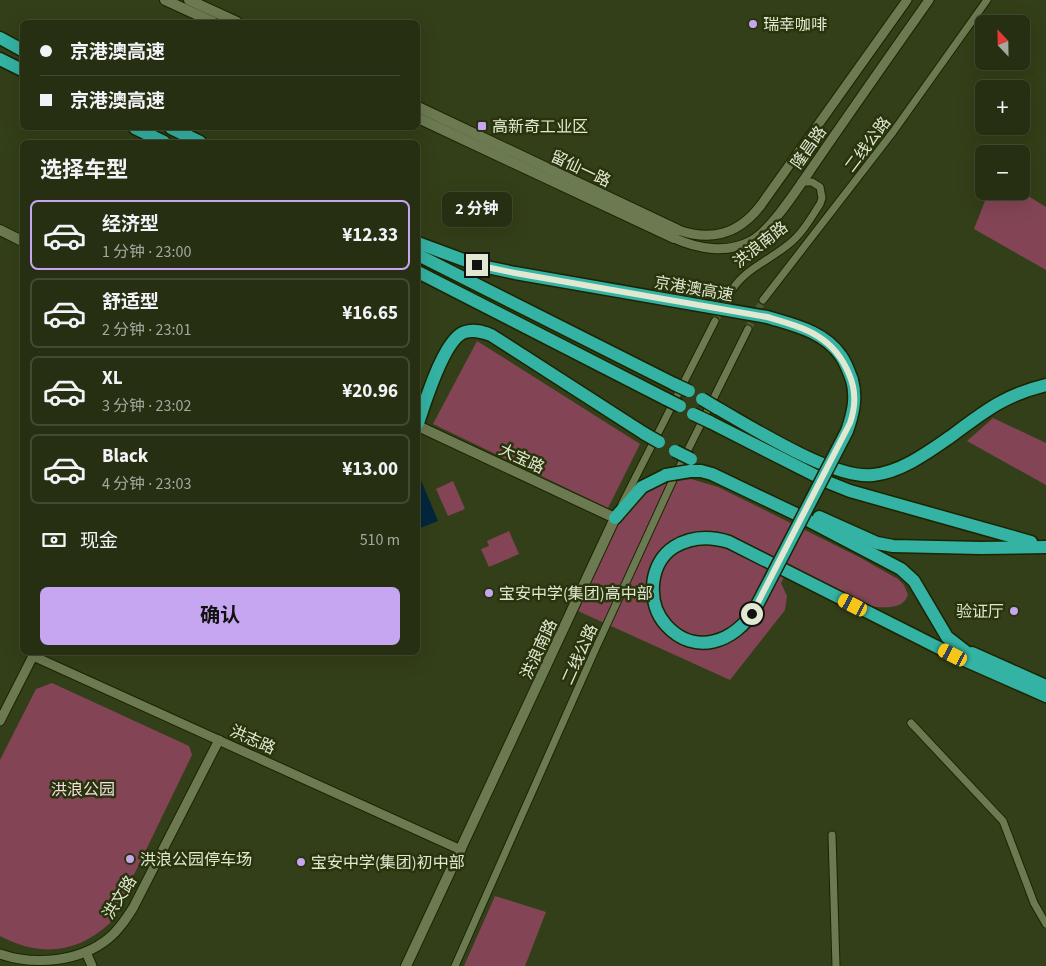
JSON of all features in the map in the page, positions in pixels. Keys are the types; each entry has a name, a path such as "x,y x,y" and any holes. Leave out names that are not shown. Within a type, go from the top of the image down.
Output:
{"highway":[{"path":"0,38 20,49"},
{"path":"0,59 20,69"},
{"path":"139,130 160,140"},
{"path":"175,130 196,140"},
{"name":"京港澳高速","path":"420,244 477,265 767,317 798,326 822,338 841,356 852,380 854,392 852,417 847,430 777,566 755,609 742,626 725,638 705,642 686,638 670,629 660,616 655,603 653,589 656,569 665,555 682,543 701,538 723,540 737,546 777,566 953,655 1046,696"},
{"path":"420,256 674,384 815,460 843,472 859,476 889,472 925,454 993,405 1027,389 1046,385"},
{"path":"420,273 830,483 850,491 1046,547"},
{"path":"420,419 445,352 453,340 464,332 478,331 491,335 645,434 676,451 690,465 798,516 902,569 917,586 947,637 991,672"},
{"path":"614,518 642,488 690,465 877,543 914,548 1046,547"},
{"path":"963,649 1046,686"}],"main road":[{"path":"164,0 209,20"},
{"path":"189,0 233,20"},
{"name":"留仙一路","path":"420,108 676,234"},
{"name":"留仙一路","path":"420,119 676,234"},
{"path":"0,230 20,240"},
{"name":"大宝路","path":"420,425 614,518"},
{"name":"洪浪南路","path":"406,966 614,518"}],"street":[{"name":"隆昌路","path":"676,234 711,236 733,230 748,221 761,206 907,0"},
{"name":"隆昌路","path":"676,234 686,243 706,248 730,248 751,242 765,230 929,0"},
{"name":"二线公路","path":"763,300 893,132 987,0"},
{"name":"洪浪南路","path":"732,290 736,283 747,273 790,244 820,204 822,193 820,187 812,182 801,182"},
{"name":"洪浪南路","path":"614,518 715,321"},
{"name":"二线公路","path":"455,966 669,489 748,329"},
{"path":"0,721 33,655"},
{"name":"洪志路","path":"36,655 461,850"},
{"path":"911,723 1002,820 1034,903 1046,924"},
{"name":"洪文路","path":"0,954 22,961 59,962 78,957 110,937 123,924 133,908 219,740"},
{"path":"832,835 836,966"},
{"path":"86,952 92,966"}],"green space":[{"path":"1030,197 1046,207 1046,270 974,229 985,201 1030,200"},
{"path":"477,341 640,444 608,508 433,424"},
{"path":"993,418 1046,443 1046,485 967,441"},
{"path":"691,479 718,487 859,557 898,579 904,585 908,595 897,606 870,606 788,569 781,583 787,596 785,610 730,680 578,611 619,519 647,489 666,483"},
{"path":"453,481 465,509 448,516 436,489"},
{"path":"509,531 519,554 489,567 481,549 489,546 487,541"},
{"name":"洪浪公园","path":"52,683 189,746 192,755 111,922 85,941 58,949 44,949 15,943 0,936 0,760 36,689"},
{"path":"495,896 546,912 525,966 464,966"}],"water":[{"path":"420,478 438,521 420,528"}],"tunnel":[{"path":"715,321 732,290"},
{"path":"748,329 763,300"}],"place":[{"name":"瑞幸咖啡","path":"753,24"},
{"name":"高新奇工业区","path":"482,126"},
{"name":"宝安中学(集团)高中部","path":"489,593"},
{"name":"验证厅","path":"1014,611"},
{"name":"洪浪公园停车场","path":"130,859"},
{"name":"宝安中学(集团)初中部","path":"301,862"}],"route":[{"path":"477,265 767,317 812,332 832,346 841,356 852,380 855,398 850,423 752,614"}]}
